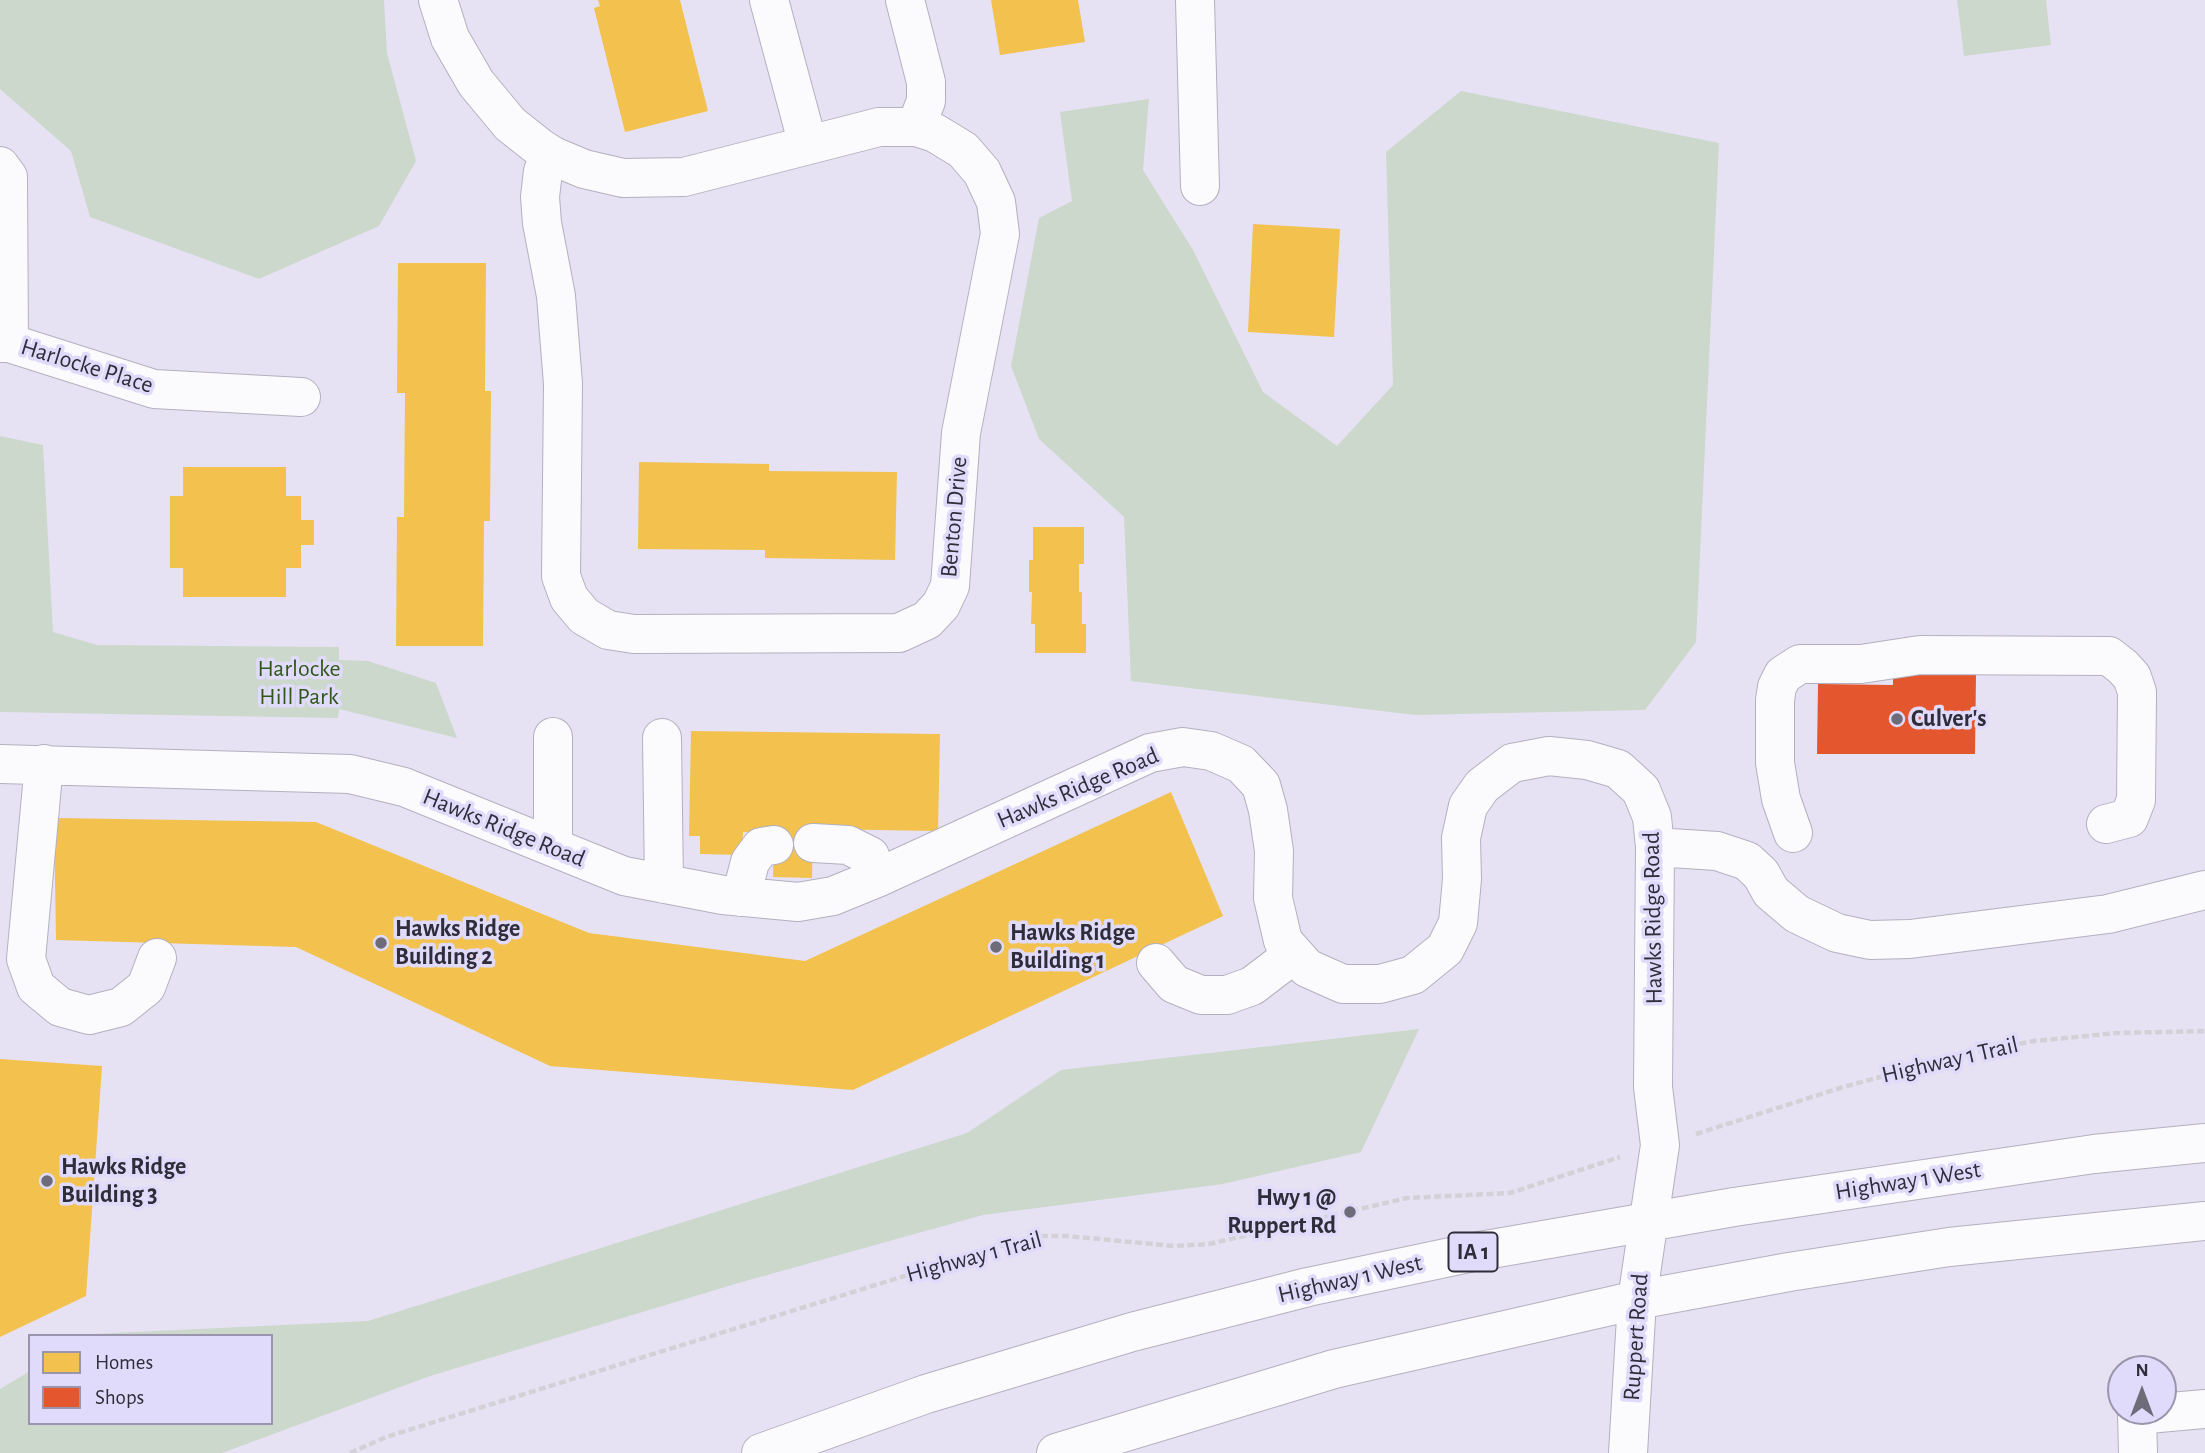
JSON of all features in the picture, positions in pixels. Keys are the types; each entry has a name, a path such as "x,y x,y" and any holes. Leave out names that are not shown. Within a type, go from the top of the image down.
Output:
{"street":[{"name":"Benton Drive","path":"438,0 450,38 476,83 510,124 553,156 584,169 623,178 684,177 879,127 915,127 935,133 963,150 982,172 996,202 1000,234 961,433 950,586 942,605 927,620 899,633 634,634 608,630 584,616 569,598 561,576 563,384 556,296 542,223 540,197 543,171 553,156"},
{"path":"768,0 808,145"},
{"path":"905,0 926,82 926,101 915,127"},
{"path":"1195,0 1200,186"},
{"path":"0,166 8,177 4,343"},
{"name":"Harlocke Place","path":"4,343 154,389 300,397"},
{"path":"1793,833 1781,799 1774,763 1774,700 1783,675 1800,664 1861,663 1920,655 2109,656 2132,677 2137,692 2136,800 2129,818 2106,824"},
{"path":"553,737 553,847"},
{"path":"662,738 664,884"},
{"name":"Hawks Ridge Road","path":"0,764 349,774 404,787 624,876 741,897 798,902 833,896 877,878 1150,752 1183,747 1211,751 1241,764 1261,785 1274,850 1273,898 1283,941 1307,968 1343,984 1380,984 1413,975 1445,949 1458,923 1462,879 1461,838 1468,806 1482,786 1512,763 1549,756 1587,760 1618,769 1641,790 1651,817 1655,847 1653,1087 1660,1145 1647,1221"},
{"path":"44,764 26,959 36,987 60,1007 89,1014 121,1007 146,987 157,958"},
{"path":"813,844 848,845 870,856 877,878"},
{"path":"741,897 750,862 761,847 774,845"},
{"path":"1655,847 1717,850 1747,861 1761,874 1771,892 1797,914 1836,933 1870,940 1910,939 2108,914 2205,890"},
{"path":"1156,963 1174,984 1201,995 1227,995 1252,986 1294,954"},
{"name":"Highway 1 West","path":"761,1453 926,1394 1132,1332 1320,1285 1474,1252 1647,1221 2094,1154 2205,1143"},
{"name":"Ruppert Road","path":"1628,1453 1637,1300 1647,1221"},
{"path":"1056,1453 1334,1369 1637,1300 1789,1272 1950,1247 2205,1221"},
{"path":"2138,1453 2137,1415 2205,1409"}],"path":[{"name":"Highway 1 Trail","path":"1702,1132 1853,1084 1959,1055 2034,1041 2117,1033 2205,1031"},
{"name":"Highway 1 Trail","path":"350,1453 386,1437 1014,1242 1043,1236 1067,1236 1174,1246 1209,1244 1408,1198 1510,1193 1613,1159"}],"green space":[{"path":"0,0 384,0 387,53 416,161 379,226 259,279 90,217 71,151 0,89"},
{"path":"1957,0 2046,0 2051,45 1964,56"},
{"path":"1461,91 1719,143 1696,642 1645,710 1415,715 1131,681 1124,517 1039,439 1011,366 1039,218 1072,201 1060,112 1149,99 1143,170 1193,250 1263,392 1337,446 1393,385 1386,152"},
{"name":"Harlocke Hill Park","path":"0,436 43,445 53,632 97,645 339,647 339,660 368,661 436,683 457,738 339,709 338,718 0,712"},
{"path":"1419,1029 1361,1152 1223,1184 983,1215 742,1282 430,1376 222,1453 0,1453 0,1389 28,1372 28,1425 273,1425 273,1334 93,1334 368,1321 967,1133 1061,1070"}],"building: Homes":[{"path":"598,0 680,0 708,111 625,132 594,8 600,6"},
{"path":"991,0 1078,0 1085,42 1000,55"},
{"path":"1253,224 1340,229 1334,337 1248,332"},
{"path":"398,263 486,263 485,391 491,391 490,521 484,521 483,646 396,646 397,517 404,517 405,393 397,393"},
{"path":"639,462 769,464 769,471 897,472 895,560 765,558 765,550 638,549"},
{"path":"183,467 286,467 286,496 301,496 301,520 314,520 314,545 301,545 301,568 286,568 286,597 183,597 183,568 170,568 170,496 183,496"},
{"path":"1033,527 1084,527 1084,564 1079,564 1079,592 1082,592 1082,624 1086,624 1086,653 1035,653 1035,624 1031,624 1032,592 1029,592"},
{"path":"691,731 940,734 938,831 813,829 812,878 773,877 774,833 743,832 742,855 700,854 700,836 689,836"},
{"path":"1171,792 1223,916 853,1090 550,1066 296,947 56,940 54,818 316,822 589,933 805,961"},
{"name":"Hawks Ridge Building 3","path":"0,1059 102,1066 86,1296 0,1337"}],"building: Shops":[{"name":"Culver's","path":"1893,673 1976,674 1975,754 1817,754 1818,684 1893,685"}],"place":[{"name":"Culver's","path":"1897,719"},
{"name":"Hawks Ridge Building 2","path":"381,943"},
{"name":"Hawks Ridge Building 1","path":"996,947"},
{"name":"Hawks Ridge Building 3","path":"47,1181"},
{"name":"Hwy 1 @ Ruppert Rd","path":"1350,1212"}]}
